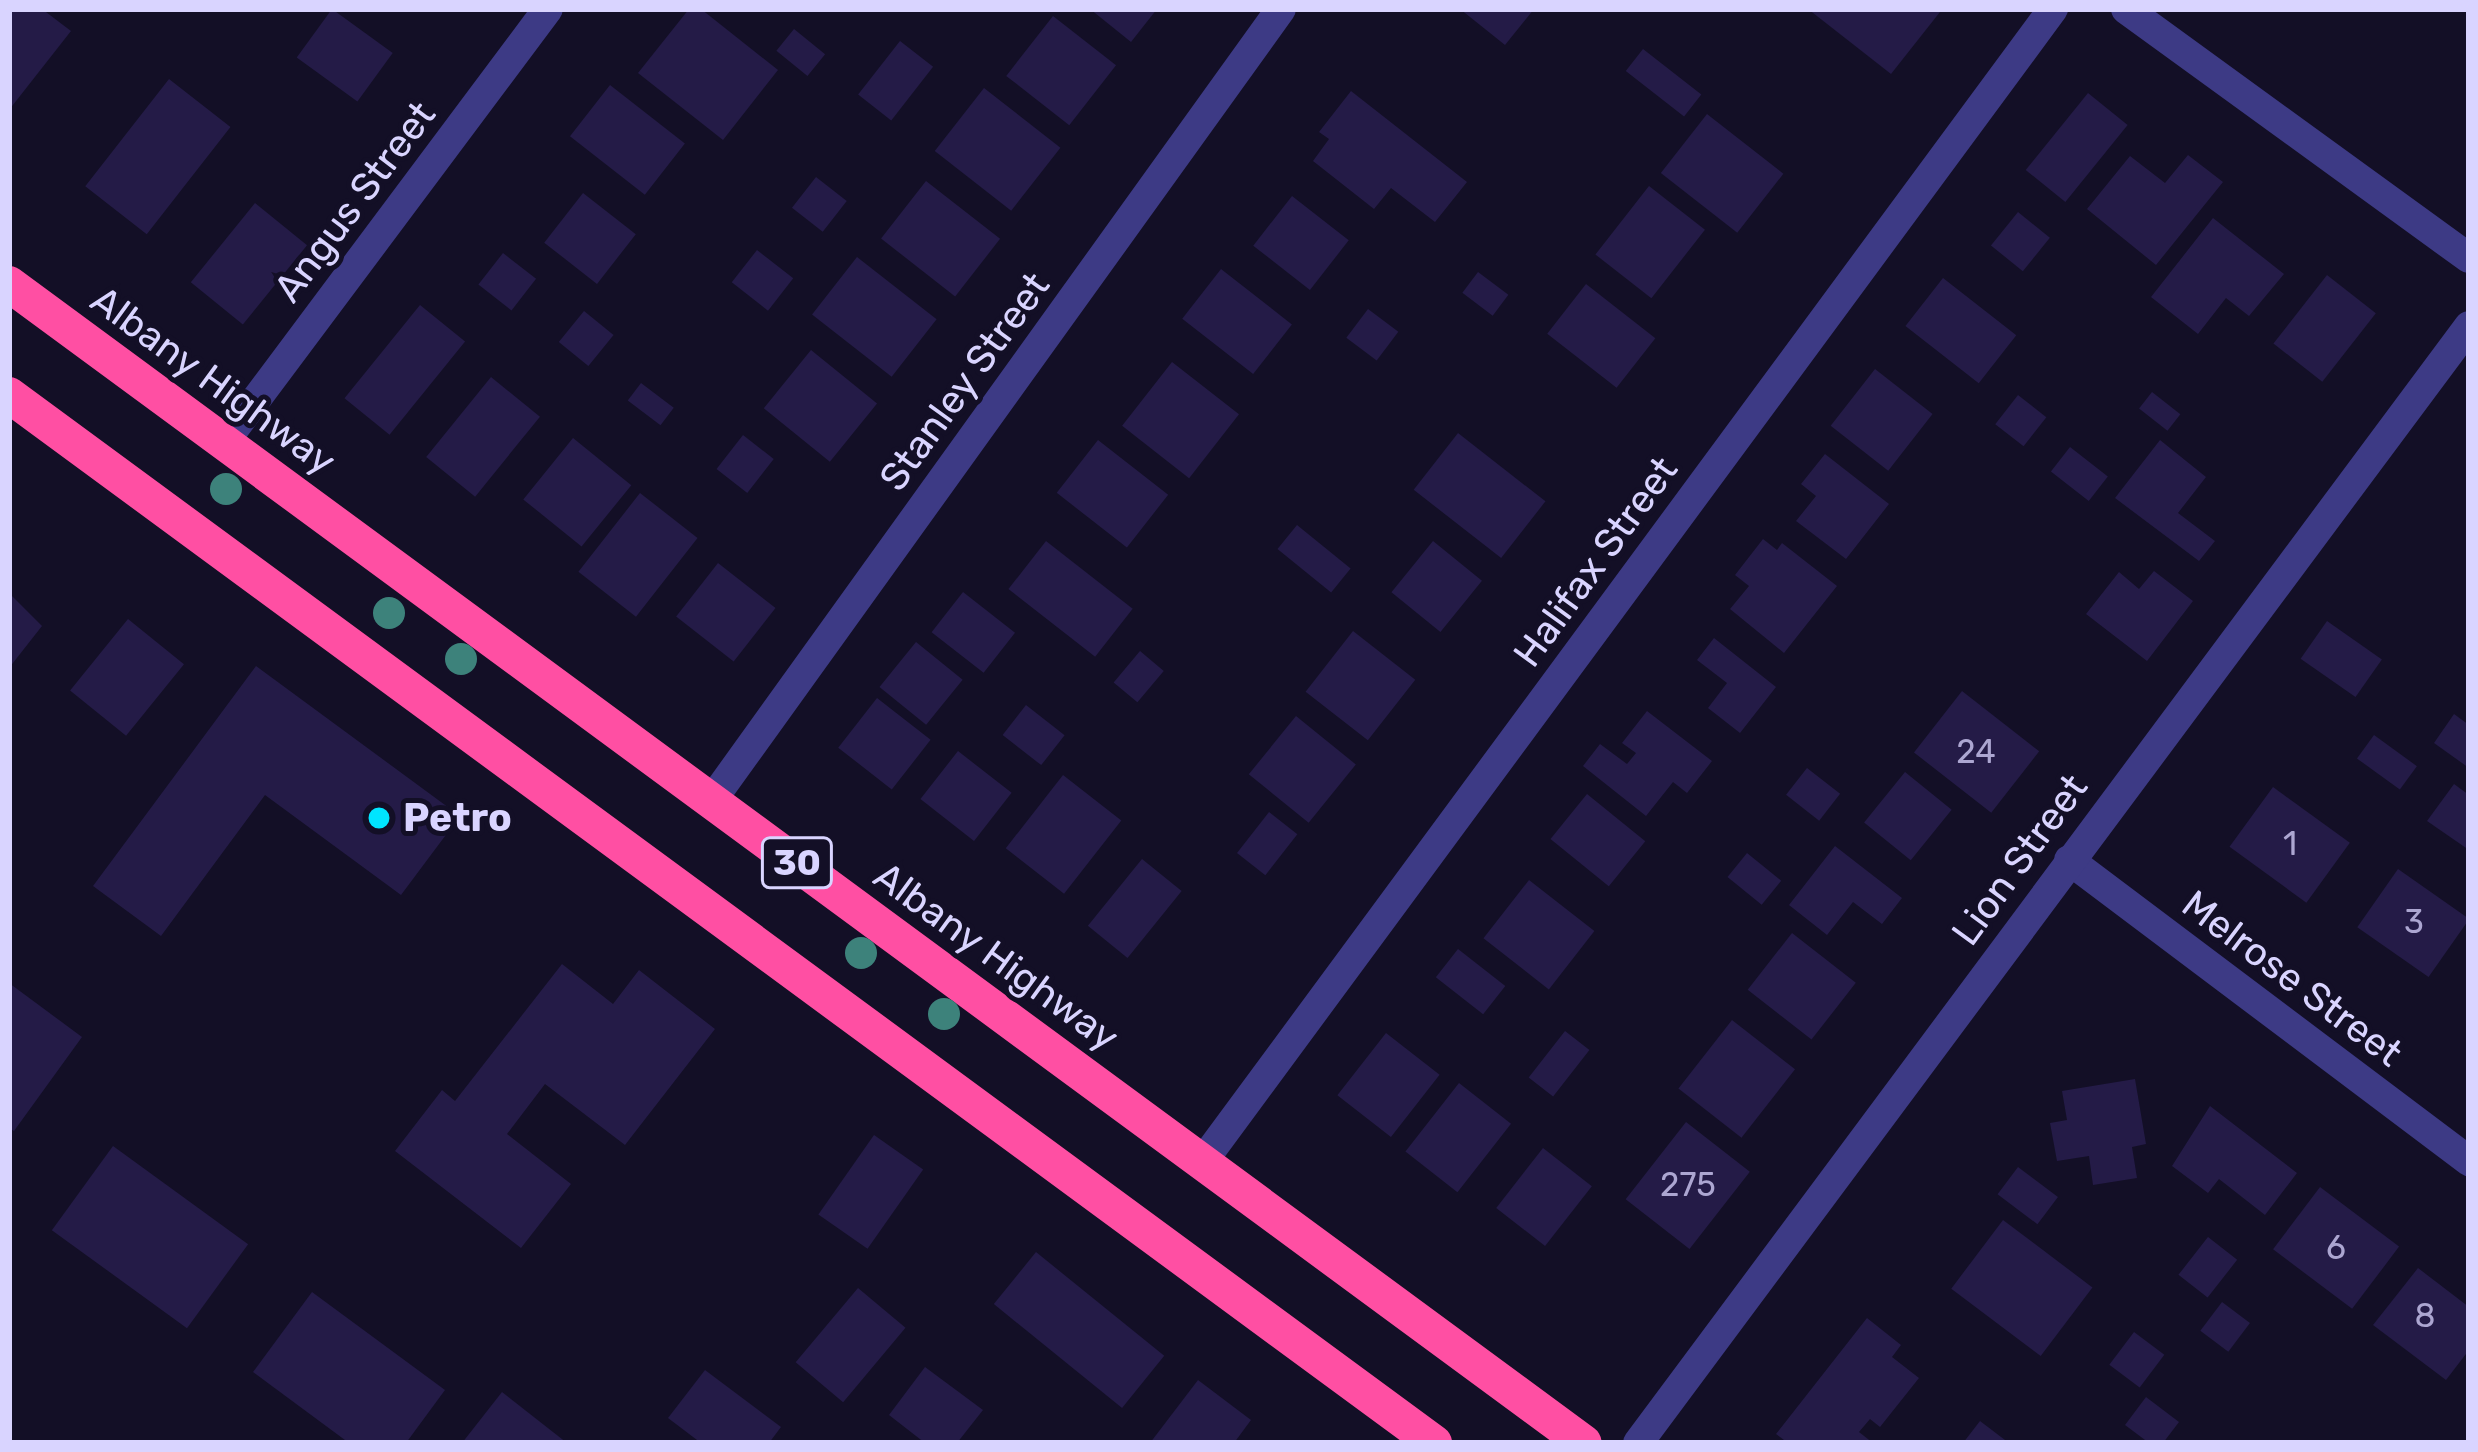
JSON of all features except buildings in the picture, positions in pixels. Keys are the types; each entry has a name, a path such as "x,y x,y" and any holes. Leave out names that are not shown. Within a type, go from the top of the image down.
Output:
{"highway":[{"name":"Albany Highway","path":"9,284 1584,1443"},
{"name":"30","path":"9,395 1434,1443"}],"street":[{"name":"Angus Street","path":"225,441 548,9"},
{"name":"Stanley Street","path":"712,800 1281,9"},
{"name":"Halifax Street","path":"1203,1161 2053,9"},
{"path":"2126,9 2469,258"},
{"name":"Lion Street","path":"1638,1443 2469,326"},
{"name":"Melrose Street","path":"2069,860 2469,1161"}],"place":[{"name":"Petro","path":"379,818"}]}
